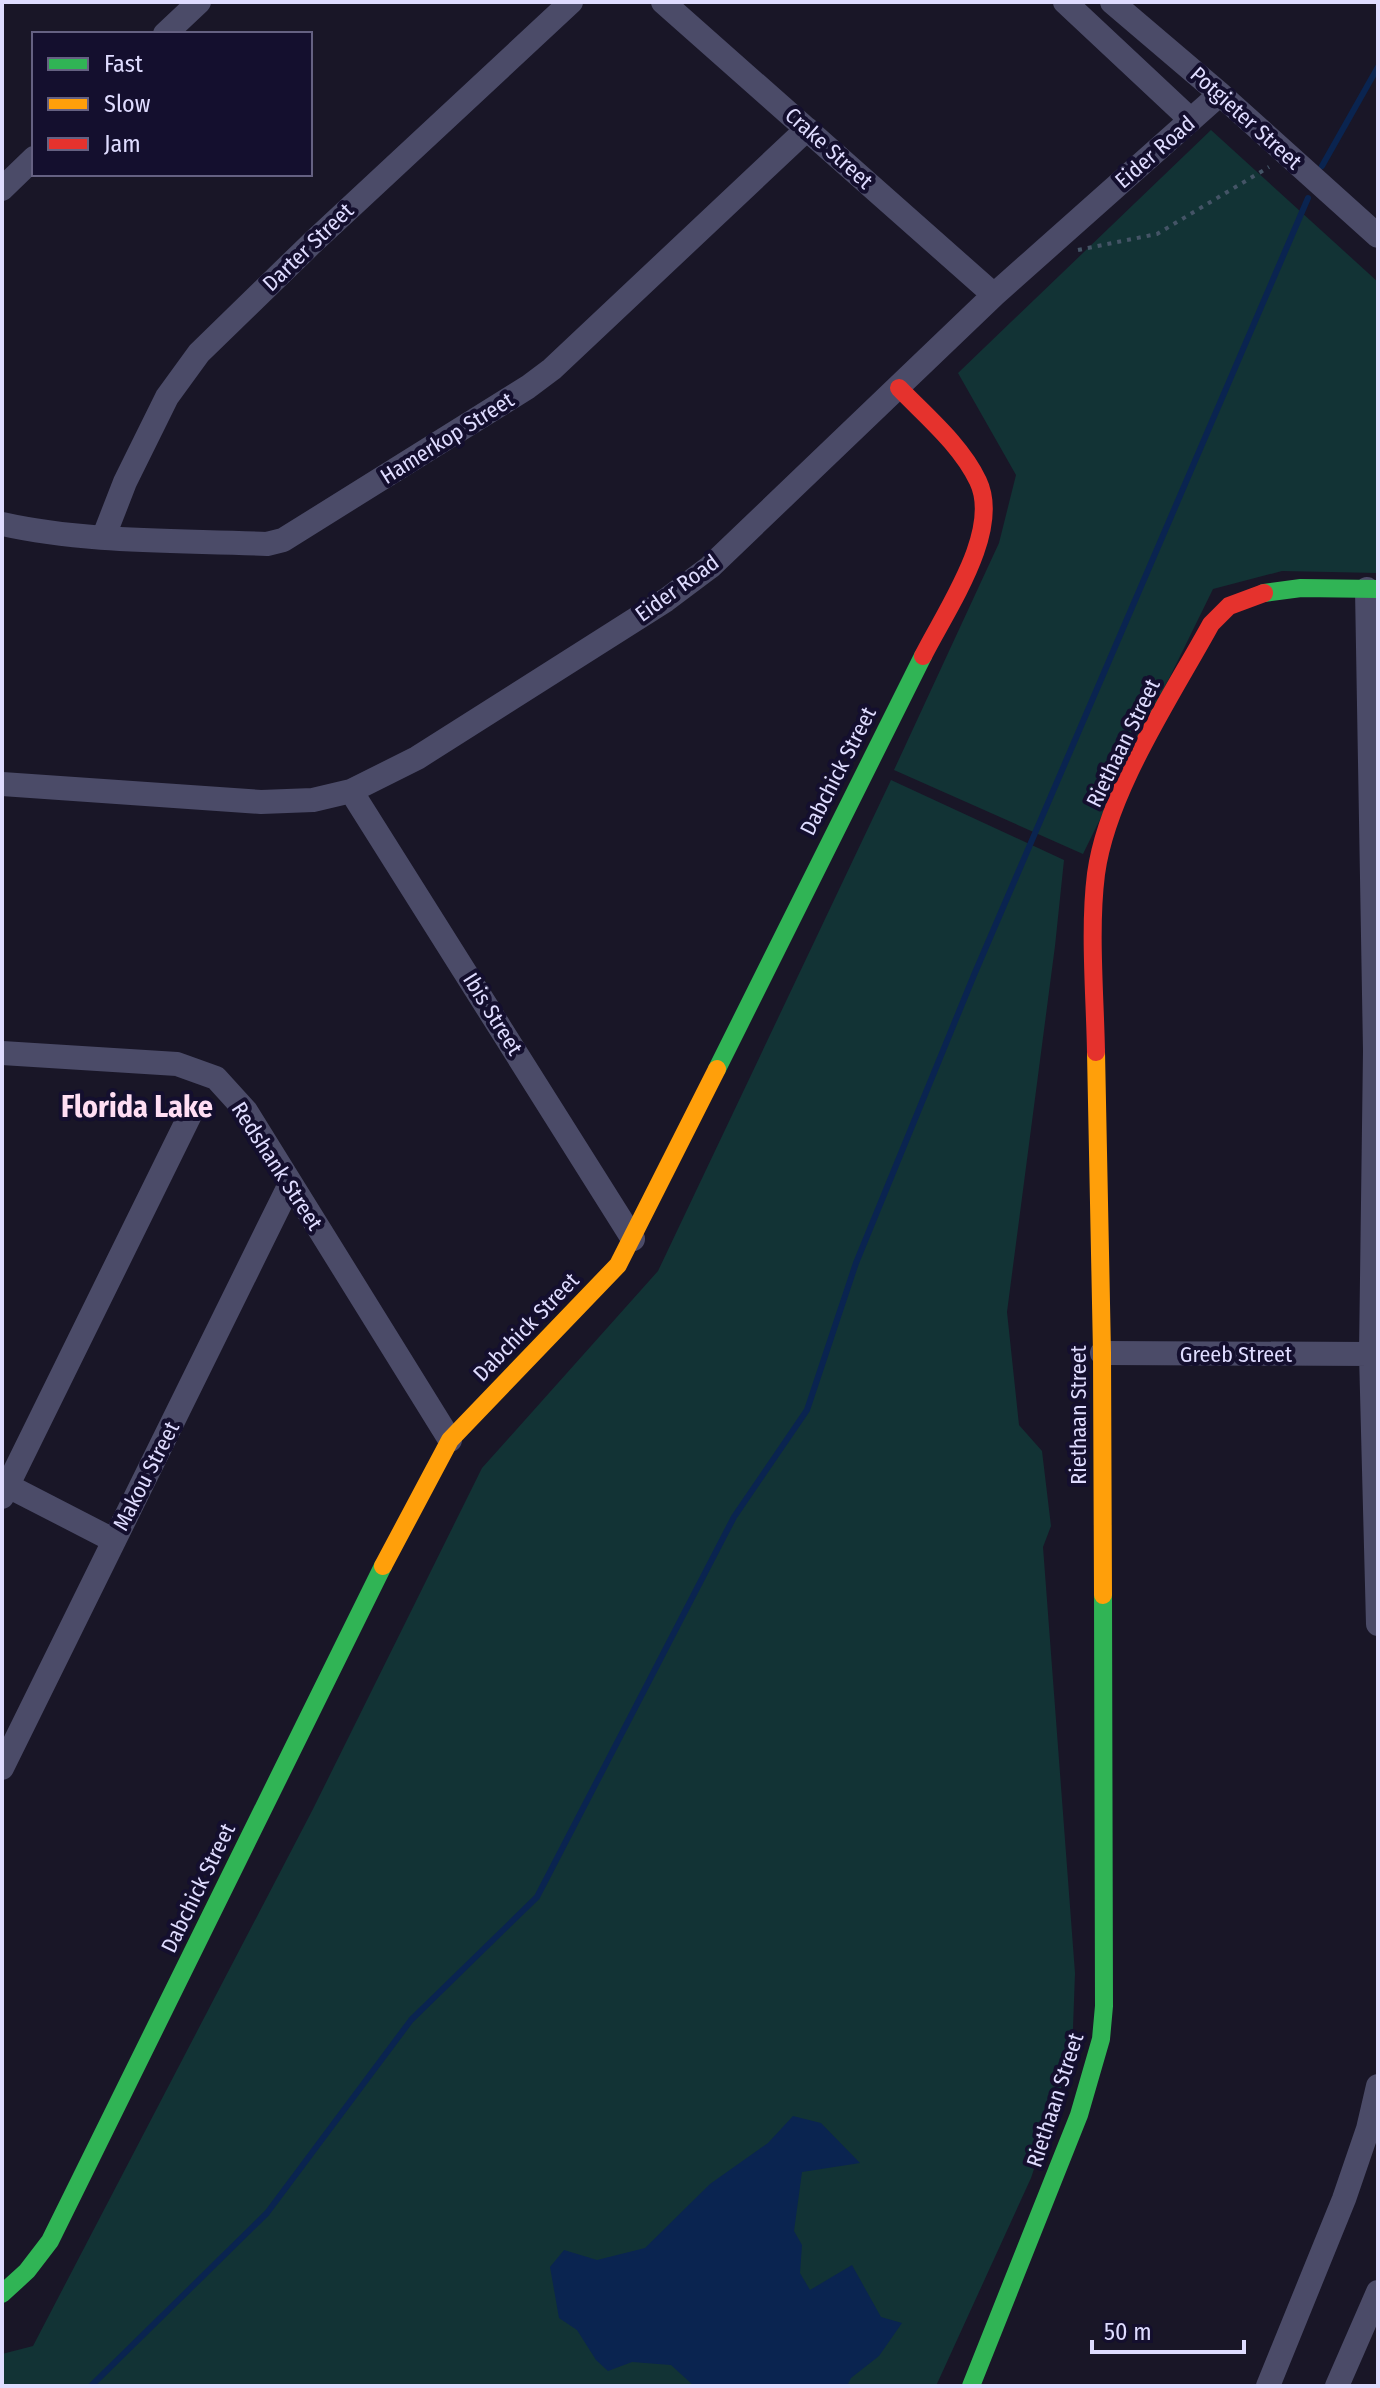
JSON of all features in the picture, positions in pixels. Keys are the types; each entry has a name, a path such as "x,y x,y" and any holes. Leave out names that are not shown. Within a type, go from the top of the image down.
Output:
{"street":[{"path":"167,32 199,2"},
{"name":"Darter Street","path":"104,536 125,482 167,397 199,353 311,244 571,2"},
{"name":"Crake Street","path":"663,2 994,295"},
{"name":"Potgieter Street","path":"1065,2 1191,120"},
{"name":"Potgieter Street","path":"1112,2 1378,236"},
{"name":"Eider Road","path":"2,784 261,802 313,800 367,785 417,758 696,579 994,295 1220,94"},
{"name":"Hamerkop Street","path":"2,524 104,536 267,544 283,540 552,369 807,129"},
{"path":"2,189 32,160"},
{"name":"Dabchick Street","path":"2,2294 27,2271 50,2241 386,1560 450,1440 618,1265 633,1239 828,842 979,546 985,528 986,507 981,487 964,461 899,388"},
{"path":"1372,589 1375,1051 1371,1354 1378,1624"},
{"name":"Riethaan Street","path":"971,2386 1084,2101 1101,2039 1104,2006 1102,1353 1094,937 1096,873 1115,804 1211,624 1229,606 1252,596 1283,590 1372,589"},
{"name":"Ibis Street","path":"351,791 633,1239"},
{"name":"Redshank Street","path":"2,1053 177,1064 216,1078 246,1111 450,1440"},
{"path":"113,1540 5,1492 190,1115"},
{"name":"Makou Street","path":"2,1768 290,1184"},
{"name":"Greeb Street","path":"1102,1353 1371,1354"},
{"path":"1268,2386 1344,2199 1368,2129 1378,2086"},
{"path":"1337,2386 1378,2292"}],"path":[{"path":"1035,258 1157,234 1288,156"}],"green space":[{"path":"1211,130 1378,282 1378,573 1282,571 1213,589 1083,854 894,770 999,543 1016,475 958,373"},
{"path":"891,780 1064,860 1007,1312 1019,1425 1042,1451 1051,1526 1043,1547 1075,1973 1072,2055 1031,2178 936,2386 2,2386 2,2354 33,2346 313,1809 482,1468 658,1271"}],"water":[{"path":"793,2116 821,2123 860,2163 802,2172 794,2231 802,2245 800,2273 810,2290 852,2265 881,2317 902,2323 879,2356 851,2378 847,2386 694,2386 671,2365 632,2362 608,2371 596,2360 577,2330 559,2318 550,2267 564,2250 597,2260 645,2248 710,2184 768,2143"}],"waterway":[{"path":"1322,166 1378,67"},
{"path":"91,2386 267,2213 411,2020 537,1897 734,1517 807,1410 856,1263 974,975 1308,198"}],"traffic: fast":[{"path":"1264,593 1301,588 1378,589"},
{"path":"717,1069 923,656"},
{"path":"2,2294 27,2271 50,2241 383,1566"},
{"path":"971,2386 1079,2115 1101,2039 1104,2006 1103,1595"}],"traffic: slow":[{"path":"1096,1052 1103,1595"},
{"path":"383,1566 450,1440 618,1265 717,1069"}],"traffic: jam":[{"path":"899,388 962,455 978,481 983,501 983,523 968,570 923,656"},
{"path":"1096,1052 1094,895 1102,843 1113,811 1143,746 1211,624 1229,606 1264,593"}],"district":[{"name":"Florida Lake","path":"137,1107"}]}
